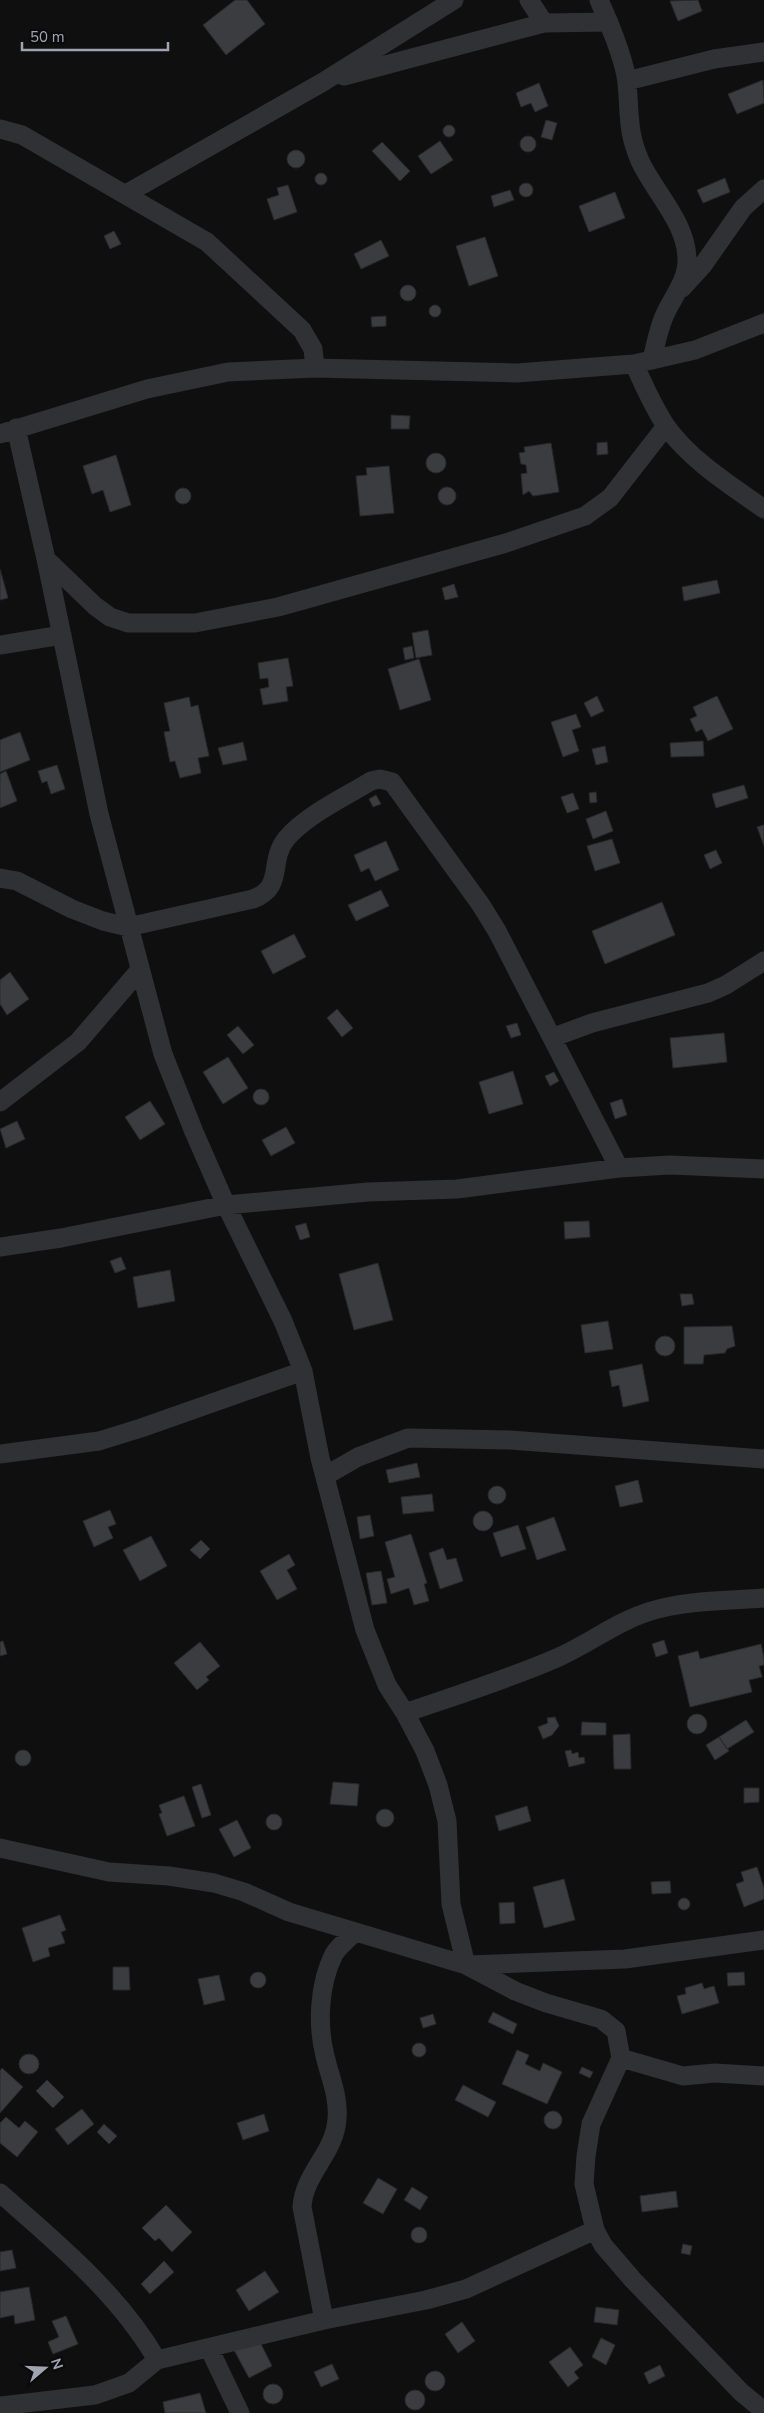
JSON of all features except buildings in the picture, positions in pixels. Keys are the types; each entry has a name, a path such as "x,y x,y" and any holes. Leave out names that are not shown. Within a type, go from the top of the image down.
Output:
{"street":[{"path":"126,194 324,82 454,0"},
{"path":"529,0 544,23"},
{"path":"599,0 609,22 627,81 629,128 634,144 641,163 675,221 686,249 685,270 680,291"},
{"path":"324,82 544,23 609,22"},
{"path":"627,81 714,59 764,52"},
{"path":"0,129 22,135 207,242 302,330 313,349 316,368"},
{"path":"652,360 663,318 680,291 703,265 743,208 764,189"},
{"path":"466,1965 451,1904 447,1821 438,1785 425,1751 405,1713 387,1685 365,1630 325,1476 303,1372 283,1321 226,1205 163,1054 139,972 99,814 46,559 8,431 148,389 228,372 316,368 517,373 634,364 694,350 764,323"},
{"path":"634,364 666,426 707,466 764,509"},
{"path":"46,559 110,618 128,623 195,623 278,607 497,545 585,516 610,498 666,426"},
{"path":"0,645 62,635"},
{"path":"0,893 9,880 103,921 128,926 264,895 274,882 277,857 285,840 297,828 372,782 386,780 392,782 481,904 554,1037 619,1168"},
{"path":"554,1037 592,1023 708,993 726,985 764,961"},
{"path":"0,1102 78,1042 139,972"},
{"path":"0,1246 61,1238 226,1205 368,1192 457,1189 619,1168 670,1165 764,1169"},
{"path":"0,1454 99,1440 141,1428 303,1372"},
{"path":"325,1476 358,1457 408,1438 510,1440 764,1459"},
{"path":"405,1713 561,1656 630,1619 651,1611 696,1603 764,1598"},
{"path":"0,1848 109,1872 169,1876 214,1883 244,1892 289,1912 466,1965 515,1991 546,2003 601,2019 616,2032 621,2058 591,2124 586,2156 584,2184 595,2230 603,2244 633,2280 741,2392 764,2411"},
{"path":"324,2320 302,2207 305,2186 332,2142 338,2120 336,2098 322,2033 321,2008 326,1975 335,1953 355,1932"},
{"path":"466,1965 625,1959 764,1940"},
{"path":"621,2058 683,2076 715,2073 764,2076"},
{"path":"0,2193 39,2227 122,2308 144,2337 157,2360"},
{"path":"0,2406 95,2395 130,2383 157,2360 324,2320 426,2300 466,2289 595,2230"},
{"path":"209,2348 240,2413"},
{"path":"740,2413 741,2392"}]}
